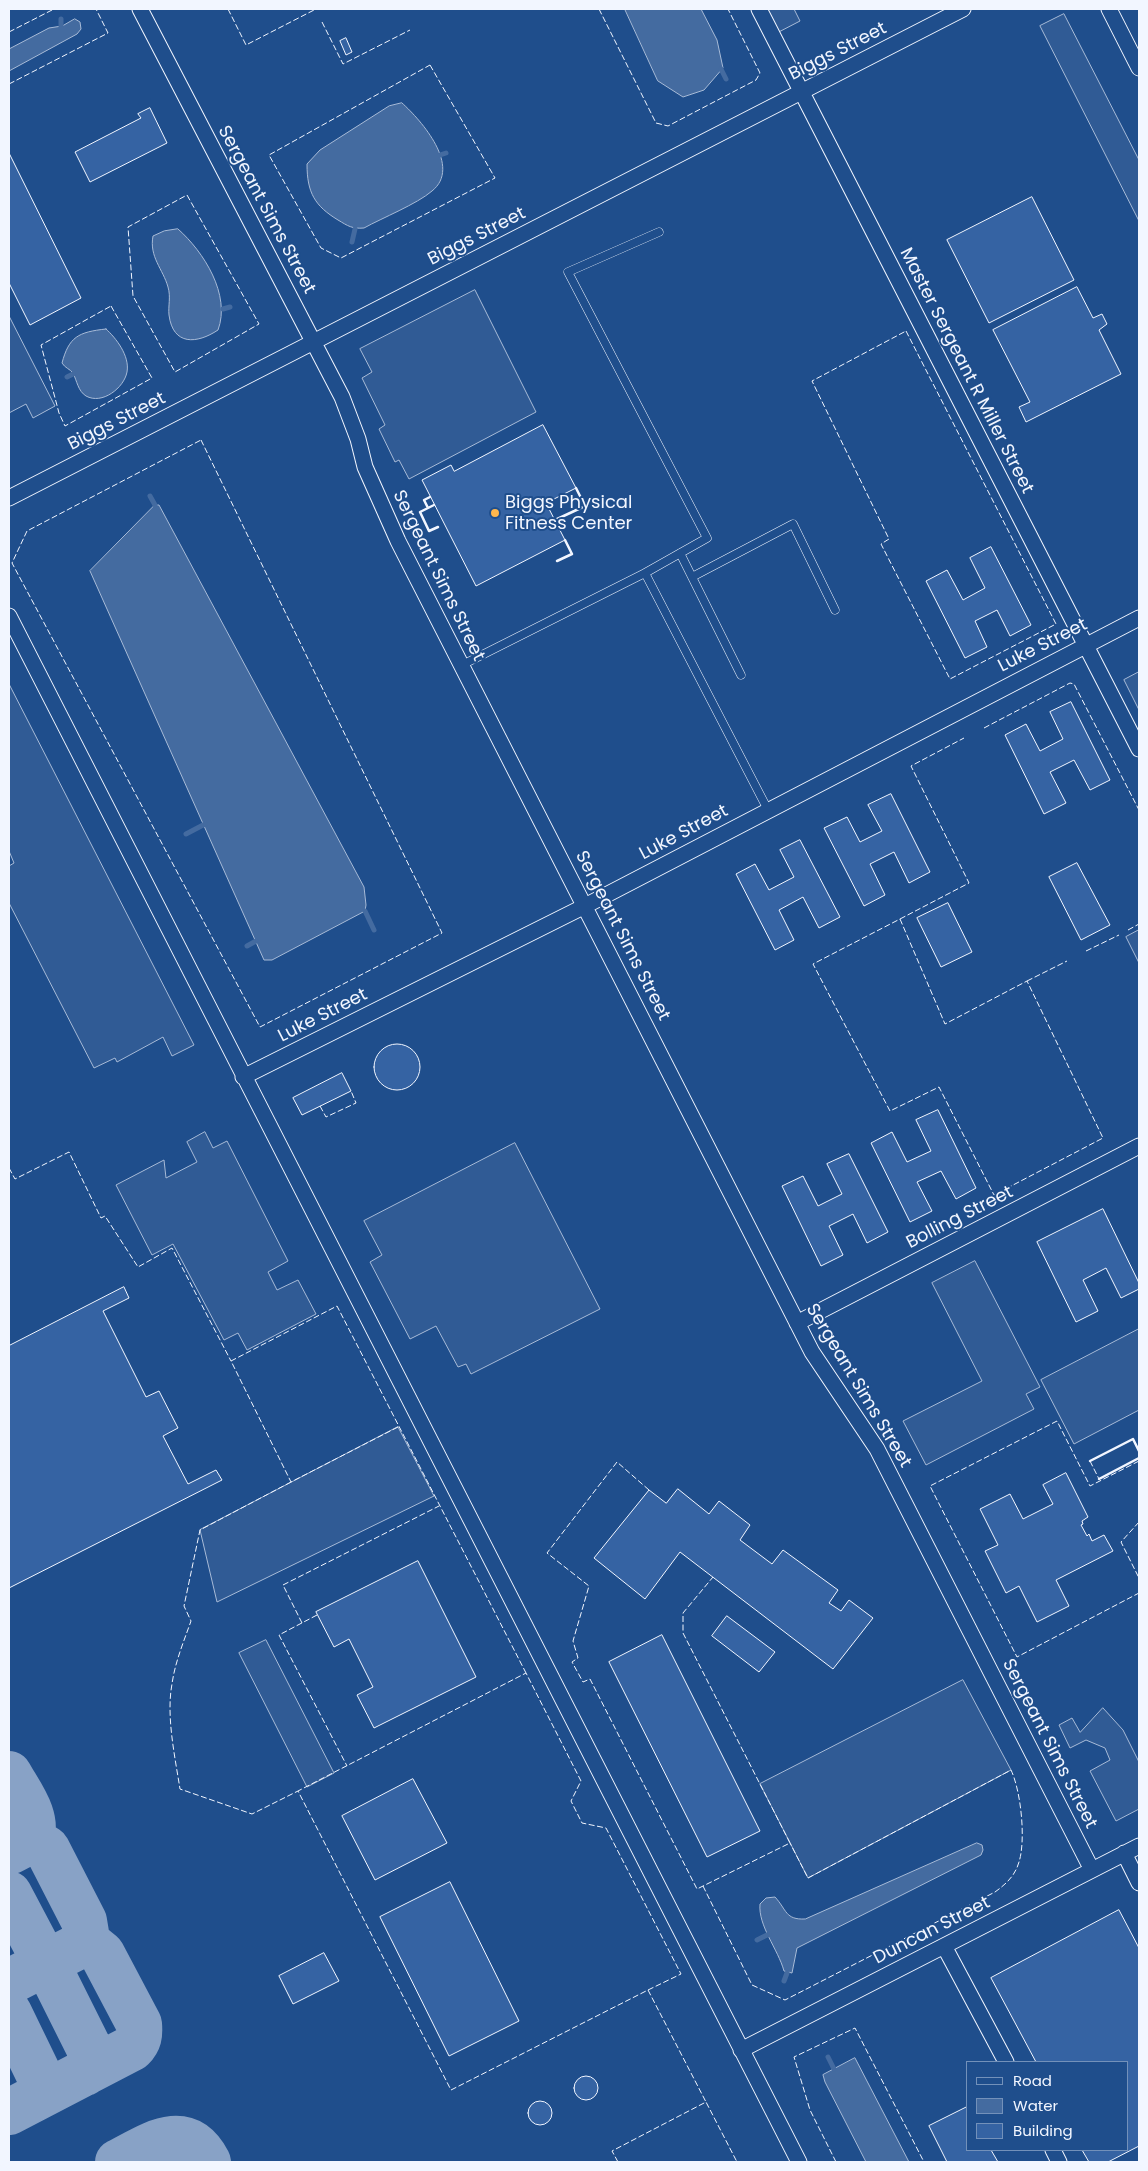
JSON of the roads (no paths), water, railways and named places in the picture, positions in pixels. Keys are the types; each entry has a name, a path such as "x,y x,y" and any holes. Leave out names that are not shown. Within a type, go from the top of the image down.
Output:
{"street":[{"name":"Sergeant Sims Street","path":"140,9 342,397 380,504 797,1323 826,1374 878,1449 1092,1870"},
{"name":"Master Sergeant R Miller Street","path":"759,9 1139,750"},
{"name":"Biggs Street","path":"9,498 963,9"},
{"path":"1109,9 1139,68"},
{"path":"9,616 799,2162"},
{"name":"Luke Street","path":"243,1077 585,906 1139,618"},
{"name":"Bolling Street","path":"797,1323 1139,1146"},
{"name":"Duncan Street","path":"741,2050 1139,1846"},
{"path":"1124,1853 1139,1883"},
{"path":"944,1946 1005,2061"},
{"path":"1053,2151 1059,2162"}],"lane":[{"path":"462,665 645,572 707,538 568,272 659,232"},
{"path":"692,578 793,524 835,610"},
{"path":"680,553 741,675"},
{"path":"645,572 768,810"}],"water":[{"path":"625,9 701,9 717,40 723,68 704,90 683,97 658,81"},
{"path":"75,19 80,22 81,29 77,34 9,71 9,49 49,28 62,26"},
{"path":"402,103 428,132 436,145 441,157 443,170 440,181 432,191 418,201 364,228 347,225 330,215 314,198 307,174 307,164 320,150 389,106"},
{"path":"178,229 206,262 213,275 221,303 221,317 218,330 210,335 194,340 181,337 171,325 168,287 153,250 153,236 164,231"},
{"path":"106,329 118,342 124,354 127,372 122,384 117,389 105,397 92,398 86,396 81,391 73,373 62,363 68,347 76,337 88,332"},
{"path":"155,505 159,505 364,887 365,911 272,960 264,960 90,571"},
{"path":"977,1843 982,1845 981,1855 797,1948 792,1973 784,1971 762,1921 760,1904 766,1898 775,1897 790,1916 805,1919"},
{"path":"855,2058 909,2162 866,2162 823,2075"}],"waterway":[{"path":"61,19 61,27"},
{"path":"721,69 726,79"},
{"path":"440,155 446,153"},
{"path":"352,242 355,229"},
{"path":"223,309 230,307"},
{"path":"67,377 73,374"},
{"path":"150,496 155,505"},
{"path":"186,834 205,824"},
{"path":"365,911 374,930"},
{"path":"247,946 256,941"},
{"path":"757,1940 769,1934"},
{"path":"784,1981 787,1973"},
{"path":"828,2057 834,2069"}],"place":[{"name":"Biggs Physical Fitness Center","path":"495,513"}]}
